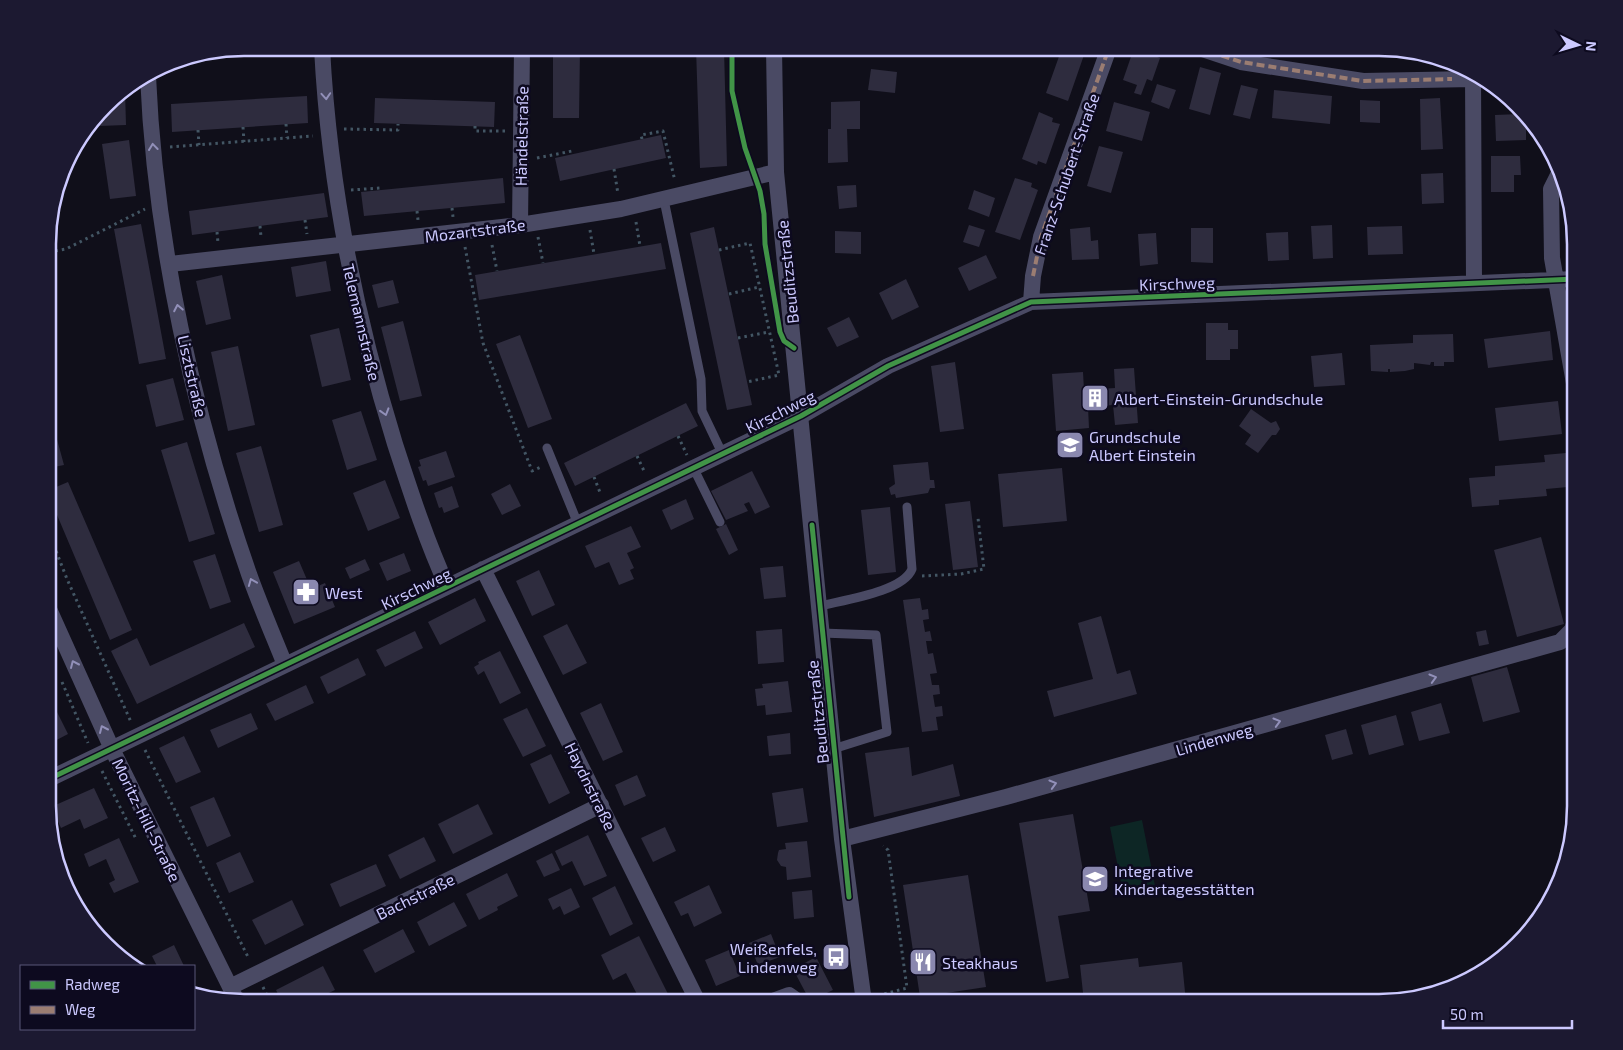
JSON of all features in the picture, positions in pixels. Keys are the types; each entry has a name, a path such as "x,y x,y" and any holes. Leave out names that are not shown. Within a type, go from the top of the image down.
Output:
{"street":[{"name":"Telemannstraße","path":"323,56 328,133 335,191 345,245 377,385 420,522 447,586"},
{"name":"Händelstraße","path":"520,226 522,56"},
{"name":"Beuditzstraße","path":"774,56 776,172 842,840 863,994"},
{"name":"Franz-Schubert-Straße","path":"1031,302 1033,276 1041,237 1106,56"},
{"path":"1223,56 1241,62 1363,82 1463,77"},
{"path":"1473,81 1474,282"},
{"name":"Lisztstraße","path":"148,82 153,149 160,206 188,360 214,462 249,574 285,665"},
{"name":"Mozartstraße","path":"170,264 520,226 628,212 671,198 776,172"},
{"path":"1556,180 1551,189 1552,258 1567,344"},
{"name":"Kirschweg","path":"56,776 801,416 888,366 1031,302 1474,282 1567,280"},
{"name":"Haydnstraße","path":"483,569 694,994"},
{"name":"Moritz-Hill-Straße","path":"56,625 112,749 233,993"},
{"name":"Lindenweg","path":"842,840 1006,797 1560,642 1567,635"},
{"name":"Bachstraße","path":"234,993 256,974 600,806"}],"lane":[{"path":"671,198 701,379 702,410 722,453"},
{"path":"547,448 578,524"},
{"path":"693,467 720,522"},
{"path":"820,606 894,586 909,577 912,569 907,507"},
{"path":"822,632 876,635 887,732 833,749"}],"path":[{"path":"286,124 287,138"},
{"path":"153,149 328,133 398,130 398,124"},
{"path":"476,126 475,130 521,131"},
{"path":"243,127 244,142"},
{"path":"198,130 200,145"},
{"path":"642,139 641,135 663,131 671,198"},
{"path":"521,157 538,158 572,151 573,154"},
{"path":"614,169 640,246"},
{"path":"335,191 380,188 381,190"},
{"path":"56,251 66,249 140,210 160,206"},
{"path":"305,220 307,234"},
{"path":"589,223 594,254"},
{"path":"260,226 262,240"},
{"path":"217,232 219,245"},
{"path":"463,232 483,342 532,471 552,462"},
{"path":"537,232 543,263"},
{"path":"491,238 497,271"},
{"path":"719,250 750,243 769,332 778,375 747,382"},
{"path":"729,294 759,287"},
{"path":"738,338 769,332"},
{"path":"909,577 952,574 984,569 978,518"},
{"path":"56,550 112,684 266,994"},
{"path":"869,833 888,850 907,988 889,994"}],"green space":[{"path":"1142,820 1155,886 1123,893 1110,827"}],"building":[{"path":"553,56 580,56 579,118 553,118"},
{"path":"696,56 724,56 727,166 700,168"},
{"path":"1059,56 1084,56 1068,101 1046,93"},
{"path":"1131,56 1155,56 1160,58 1152,81 1147,79 1141,95 1134,93 1137,85 1123,80"},
{"path":"1200,67 1221,73 1210,115 1189,109"},
{"path":"871,69 897,72 895,93 868,90"},
{"path":"1157,84 1176,90 1169,109 1151,102"},
{"path":"1241,85 1258,89 1250,119 1233,115"},
{"path":"1274,90 1332,96 1330,124 1272,118"},
{"path":"307,96 308,123 172,132 171,104"},
{"path":"375,98 495,102 494,127 374,123"},
{"path":"1440,98 1443,149 1421,150 1420,99"},
{"path":"125,99 126,125 99,126 111,111"},
{"path":"1360,100 1380,101 1380,123 1360,122"},
{"path":"860,101 860,129 847,129 848,162 828,163 828,129 831,129 831,102"},
{"path":"1114,102 1150,112 1142,141 1106,131"},
{"path":"1039,112 1053,118 1052,122 1060,124 1046,164 1038,161 1037,165 1022,159"},
{"path":"1515,114 1526,128 1526,140 1496,141 1495,115"},
{"path":"661,135 666,158 560,181 555,158"},
{"path":"129,140 136,196 110,199 102,144"},
{"path":"1099,146 1123,152 1111,193 1087,186"},
{"path":"1491,156 1520,156 1521,175 1514,175 1514,192 1491,192"},
{"path":"1443,173 1444,203 1422,204 1421,174"},
{"path":"503,178 505,203 364,216 361,192"},
{"path":"1015,178 1032,183 1031,187 1038,190 1020,240 995,232"},
{"path":"856,185 857,207 839,209 837,186"},
{"path":"974,190 995,198 989,217 968,209"},
{"path":"324,193 328,217 192,235 189,211"},
{"path":"141,224 166,359 139,364 114,229"},
{"path":"969,225 985,230 979,247 963,242"},
{"path":"1332,225 1333,258 1313,259 1311,226"},
{"path":"1402,226 1403,254 1368,255 1367,227"},
{"path":"714,227 752,405 727,410 690,233"},
{"path":"1090,227 1091,241 1098,240 1099,259 1072,260 1070,229"},
{"path":"1191,228 1213,228 1213,263 1191,262"},
{"path":"835,231 861,232 861,254 835,253"},
{"path":"1288,232 1289,260 1268,261 1266,233"},
{"path":"1156,233 1158,264 1140,266 1138,234"},
{"path":"661,243 666,269 479,300 475,275"},
{"path":"986,255 997,278 969,291 958,268"},
{"path":"326,261 331,291 296,297 291,267"},
{"path":"222,275 231,319 206,325 196,281"},
{"path":"906,279 919,307 892,320 879,293"},
{"path":"393,280 399,303 378,308 372,285"},
{"path":"849,317 859,337 837,347 827,328"},
{"path":"403,321 422,396 400,401 381,327"},
{"path":"1206,323 1228,323 1228,330 1238,330 1238,349 1230,349 1230,360 1206,360"},
{"path":"339,328 351,380 322,387 310,335"},
{"path":"1550,331 1553,360 1488,368 1484,339"},
{"path":"1453,334 1454,362 1444,362 1444,366 1434,366 1434,362 1431,362 1430,365 1414,363 1414,369 1405,371 1390,372 1390,369 1388,369 1388,372 1371,371 1370,345 1413,343 1413,335"},
{"path":"520,335 552,419 528,428 496,344"},
{"path":"238,346 255,425 228,431 211,352"},
{"path":"1342,353 1345,385 1314,387 1311,356"},
{"path":"955,362 964,429 940,432 931,366"},
{"name":"Albert-Einstein-Grundschule","path":"1134,368 1138,423 1115,425 1113,405 1088,407 1089,428 1056,431 1052,374 1083,372 1084,390 1115,388 1114,369"},
{"path":"173,378 184,420 156,427 146,385"},
{"path":"1558,401 1562,434 1499,441 1495,408"},
{"path":"686,403 698,426 575,486 564,463"},
{"path":"1251,409 1271,423 1276,421 1280,429 1276,435 1272,435 1258,453 1245,444 1251,435 1239,426"},
{"path":"361,411 377,460 347,470 332,420"},
{"path":"56,436 64,465 56,467"},
{"path":"187,442 215,534 189,542 161,450"},
{"path":"261,446 283,525 259,532 236,453"},
{"path":"446,451 455,477 428,486 426,480 423,481 418,467 421,466 419,460"},
{"path":"1566,453 1567,487 1546,489 1547,496 1499,500 1499,505 1472,507 1469,478 1495,476 1495,466 1545,462 1544,455"},
{"path":"928,462 930,480 934,480 935,488 930,488 928,493 896,498 895,494 891,495 889,488 895,484 893,465"},
{"path":"1062,468 1067,521 1003,527 998,474"},
{"path":"752,471 770,507 755,514 749,502 744,504 748,511 726,520 711,491"},
{"path":"385,480 400,518 368,531 353,493"},
{"path":"68,482 132,630 110,640 56,513 56,487"},
{"path":"510,484 521,506 502,515 491,494"},
{"path":"452,486 459,507 444,513 442,507 439,508 434,493"},
{"path":"686,499 694,519 671,530 662,510"},
{"path":"970,501 978,567 953,570 945,504"},
{"path":"890,507 896,572 868,575 861,510"},
{"path":"726,524 738,550 729,555 716,529"},
{"path":"631,526 641,547 627,553 634,568 630,570 634,579 619,585 609,562 595,568 585,546"},
{"path":"1541,537 1564,624 1517,637 1494,550"},
{"path":"404,553 411,571 387,581 379,563"},
{"path":"215,554 231,602 210,609 193,561"},
{"path":"365,559 370,570 350,579 345,568"},
{"path":"299,561 311,589 325,583 335,607 294,624 273,572"},
{"path":"783,566 786,597 764,599 760,568"},
{"path":"539,570 555,605 532,616 516,581"},
{"path":"475,598 486,621 440,645 428,622"},
{"path":"920,598 922,610 928,609 929,619 923,620 925,632 930,631 932,641 926,641 928,654 933,653 937,673 930,674 932,685 939,685 940,694 933,695 935,707 942,706 943,716 936,717 938,730 922,732 903,600"},
{"path":"1101,616 1117,674 1130,670 1137,694 1054,717 1047,691 1093,679 1078,623"},
{"path":"244,623 255,647 137,704 111,651 137,638 150,666"},
{"path":"567,624 587,663 563,675 543,636"},
{"path":"782,629 784,662 758,664 756,631"},
{"path":"1486,630 1489,644 1479,646 1476,632"},
{"path":"415,631 423,648 385,667 376,650"},
{"path":"500,651 521,693 500,704 484,671 478,675 474,667 479,664 478,662"},
{"path":"358,658 366,675 328,694 320,677"},
{"path":"1507,667 1520,712 1483,722 1471,677"},
{"path":"788,681 792,712 766,715 765,705 757,706 755,689 763,688 762,684"},
{"path":"306,685 314,703 275,721 266,704"},
{"path":"601,703 623,752 603,761 580,713"},
{"path":"1441,703 1450,733 1419,741 1411,712"},
{"path":"527,708 546,746 523,757 503,719"},
{"path":"56,712 68,734 56,740"},
{"path":"251,713 258,729 218,748 210,730"},
{"path":"1396,715 1404,745 1369,755 1361,725"},
{"path":"1346,729 1353,754 1332,760 1325,735"},
{"path":"790,733 791,754 769,756 767,736"},
{"path":"184,736 201,772 176,783 159,748"},
{"path":"909,747 912,776 953,764 960,796 874,817 865,753"},
{"path":"551,754 570,793 549,804 530,764"},
{"path":"637,775 646,796 624,806 615,785"},
{"path":"94,788 108,818 84,829 80,819 61,828 57,820 56,805"},
{"path":"803,788 808,822 777,827 772,793"},
{"path":"214,797 231,836 207,847 190,807"},
{"path":"478,804 493,834 453,854 438,824"},
{"path":"1073,814 1090,911 1058,916 1069,978 1046,982 1019,823"},
{"path":"665,827 676,851 653,862 641,838"},
{"path":"588,835 607,876 584,886 572,861 562,866 555,851"},
{"path":"424,837 436,861 400,879 388,855"},
{"path":"119,838 139,882 114,893 109,883 115,880 106,859 89,867 84,854"},
{"path":"807,841 811,877 787,880 786,867 781,866 777,860 779,850 786,849 785,843"},
{"path":"240,852 254,882 229,893 216,863"},
{"path":"552,853 560,870 544,877 536,861"},
{"path":"376,864 386,886 340,907 330,884"},
{"path":"507,873 518,896 497,907 498,910 479,920 466,894"},
{"path":"968,875 986,987 940,994 920,994 903,885"},
{"path":"709,885 722,913 694,927 688,913 681,916 674,902"},
{"path":"615,886 633,924 610,936 592,898"},
{"path":"571,888 580,907 564,915 560,906 553,910 548,899"},
{"path":"812,890 814,917 794,919 792,892"},
{"path":"292,900 304,925 265,945 252,920"},
{"path":"454,902 467,926 429,946 417,922"},
{"path":"403,929 415,952 375,973 363,950"},
{"path":"771,934 780,957 758,965 749,943"},
{"path":"639,936 668,994 637,994 626,973 613,980 601,955"},
{"path":"174,945 184,965 156,965 152,956"},
{"path":"729,950 740,976 716,986 705,960"},
{"path":"816,957 833,990 825,994 806,994 793,969"},
{"path":"1138,958 1139,967 1182,962 1185,994 1083,994 1080,965"},
{"path":"323,966 335,990 327,994 278,994 276,990"}],"marked path":[{"path":"1033,276 1041,237 1106,56"},
{"path":"1223,56 1241,62 1363,81 1452,79"}],"cycle path":[{"path":"732,56 732,91 745,148 760,191 764,214 765,244 780,332 784,341 794,348"},
{"path":"56,776 801,416 888,366 1031,302 1567,279"},
{"path":"812,525 849,897"}],"place":[{"name":"Albert-Einstein-Grundschule","path":"1095,398"},
{"name":"Grundschule Albert Einstein","path":"1070,445"},
{"name":"West","path":"306,592"},
{"name":"Integrative Kindertagesstätten","path":"1095,879"},
{"name":"Weißenfels, Lindenweg","path":"836,957"},
{"name":"Steakhaus","path":"923,962"}]}
